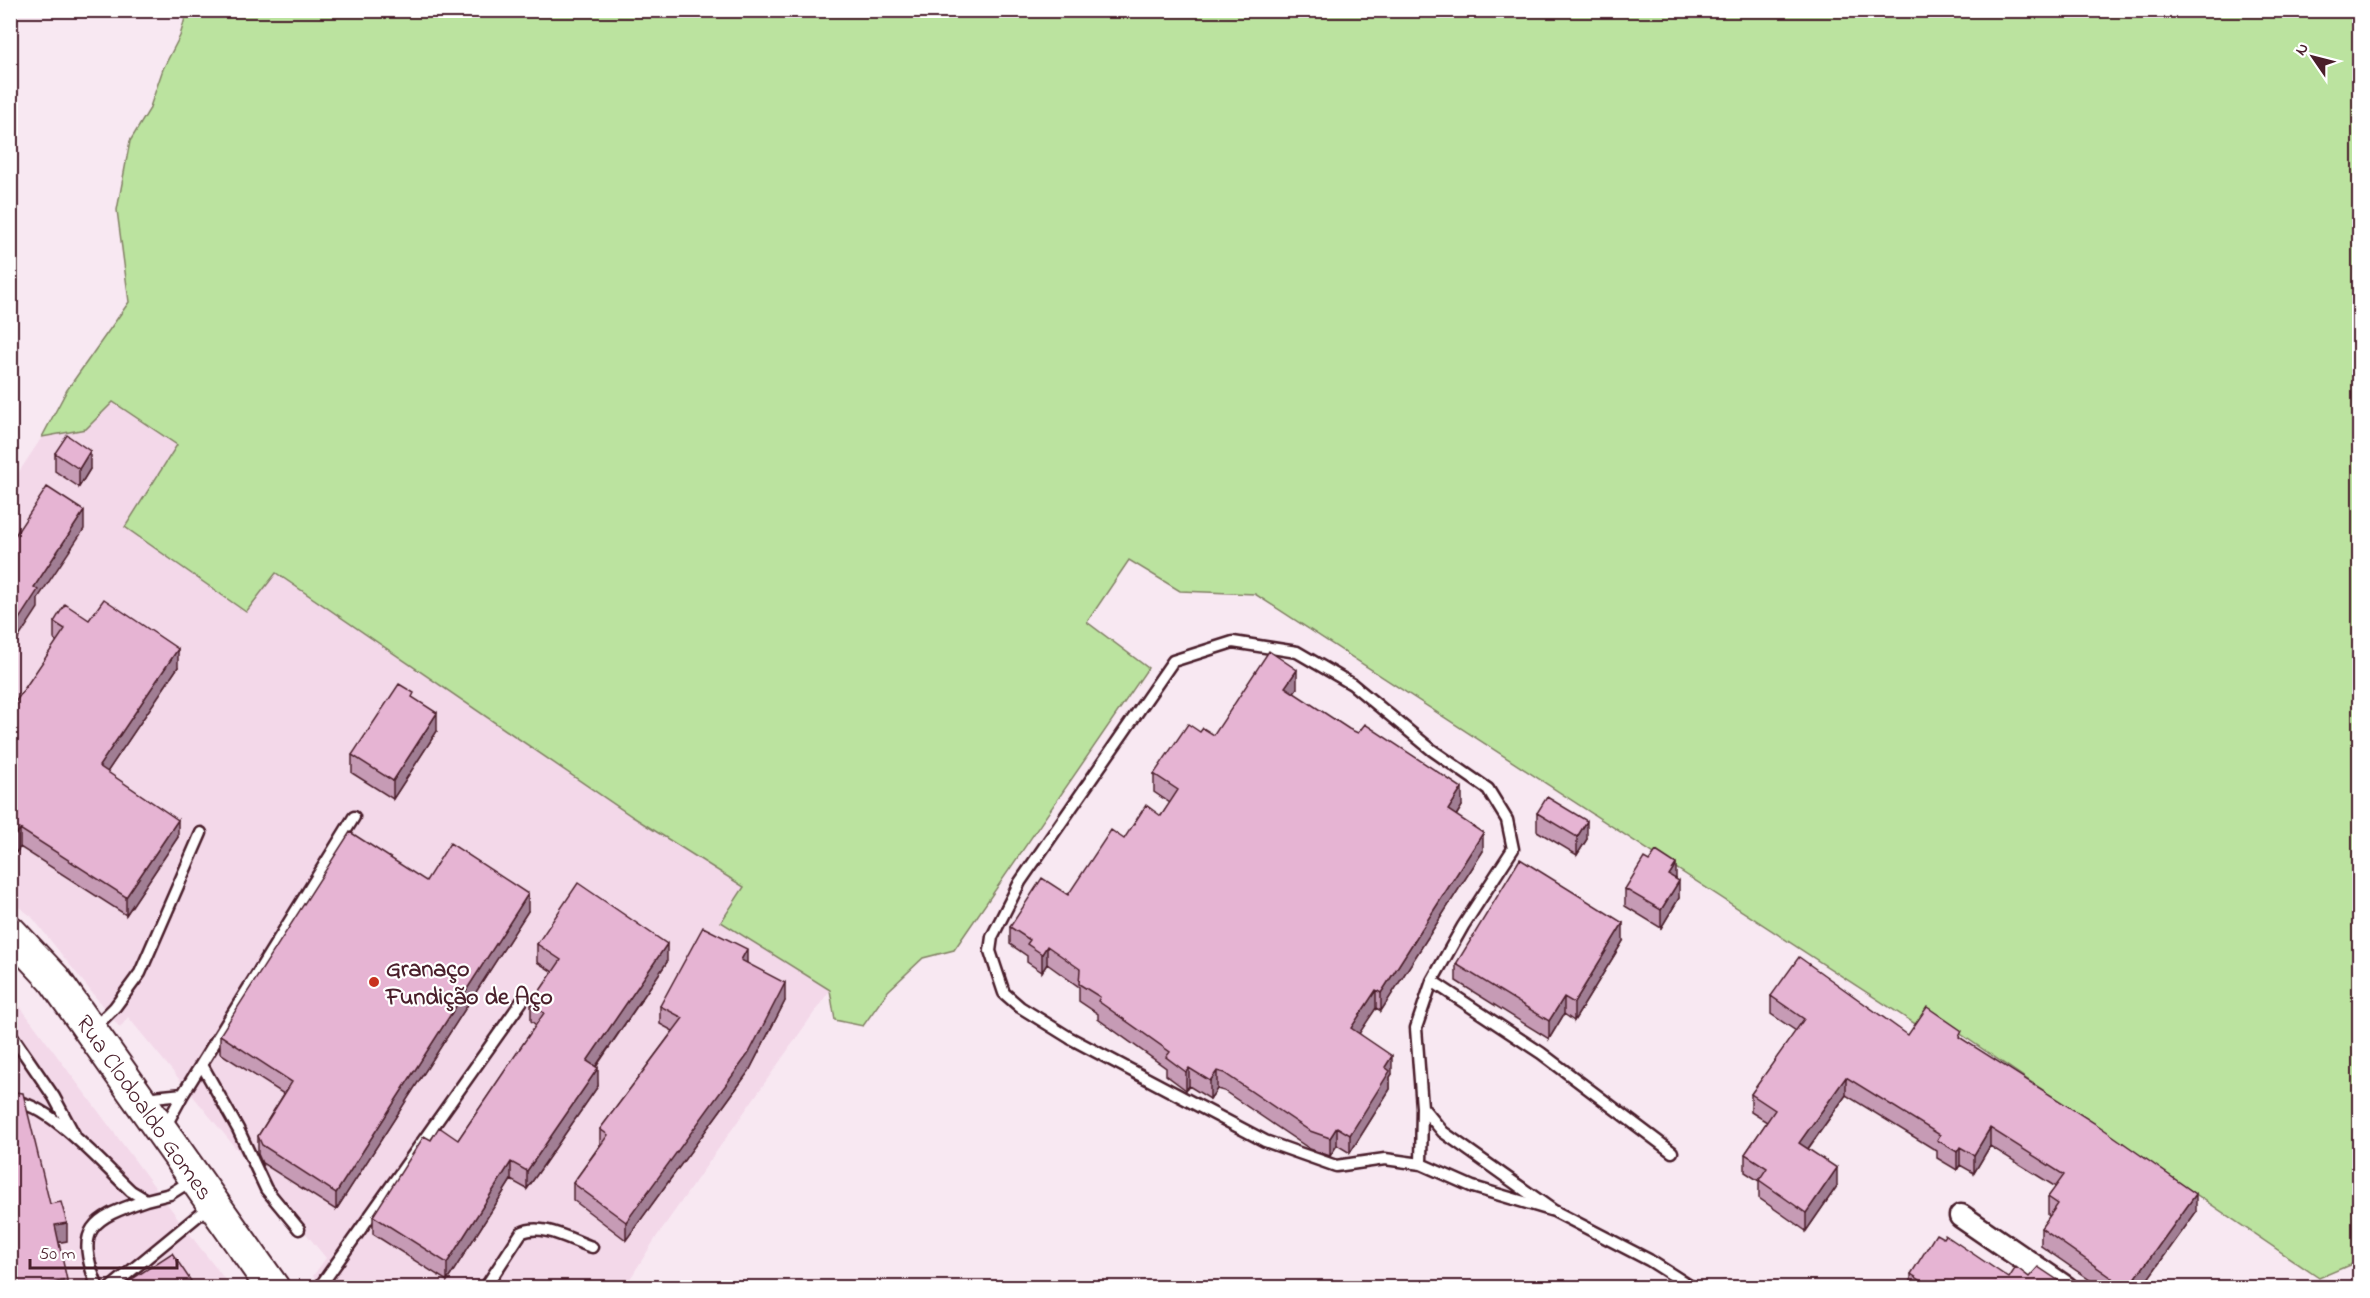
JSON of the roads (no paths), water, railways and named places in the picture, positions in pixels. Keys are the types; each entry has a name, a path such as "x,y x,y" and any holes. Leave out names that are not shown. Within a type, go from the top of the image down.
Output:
{"main road":[{"name":"Rua Clodoaldo Gomes","path":"10,932 54,978 273,1287"}],"street":[{"path":"1961,1216 2066,1287"}],"lane":[{"path":"1421,1164 1422,1107 1416,1028 1432,981 1463,926 1513,849 1507,820 1488,789 1432,750 1352,684 1297,652 1233,642 1173,661 1020,882 992,936 990,951 1005,993 1020,1008 1070,1038 1265,1141 1336,1166 1385,1159 1421,1164 1473,1187 1554,1211"},
{"path":"162,1133 183,1094 354,817"},
{"path":"91,1031 115,1007 140,974 201,833"},
{"path":"1432,981 1541,1053 1672,1152"},
{"path":"319,1287 522,1001"},
{"path":"10,1033 54,1097 78,1142"},
{"path":"202,1065 238,1129 266,1189 299,1228"},
{"path":"138,1099 183,1094"},
{"path":"10,1102 20,1101 46,1114 130,1191 146,1200"},
{"path":"1422,1107 1443,1132 1554,1211 1649,1260 1690,1287"},
{"path":"98,1287 89,1264 87,1239 92,1226 108,1214 170,1194 195,1178"},
{"path":"110,1287 213,1203"},
{"path":"484,1287 521,1233 529,1229 545,1231 591,1247"}],"place":[{"name":"Granaço Fundição de Aço","path":"374,982"}]}
